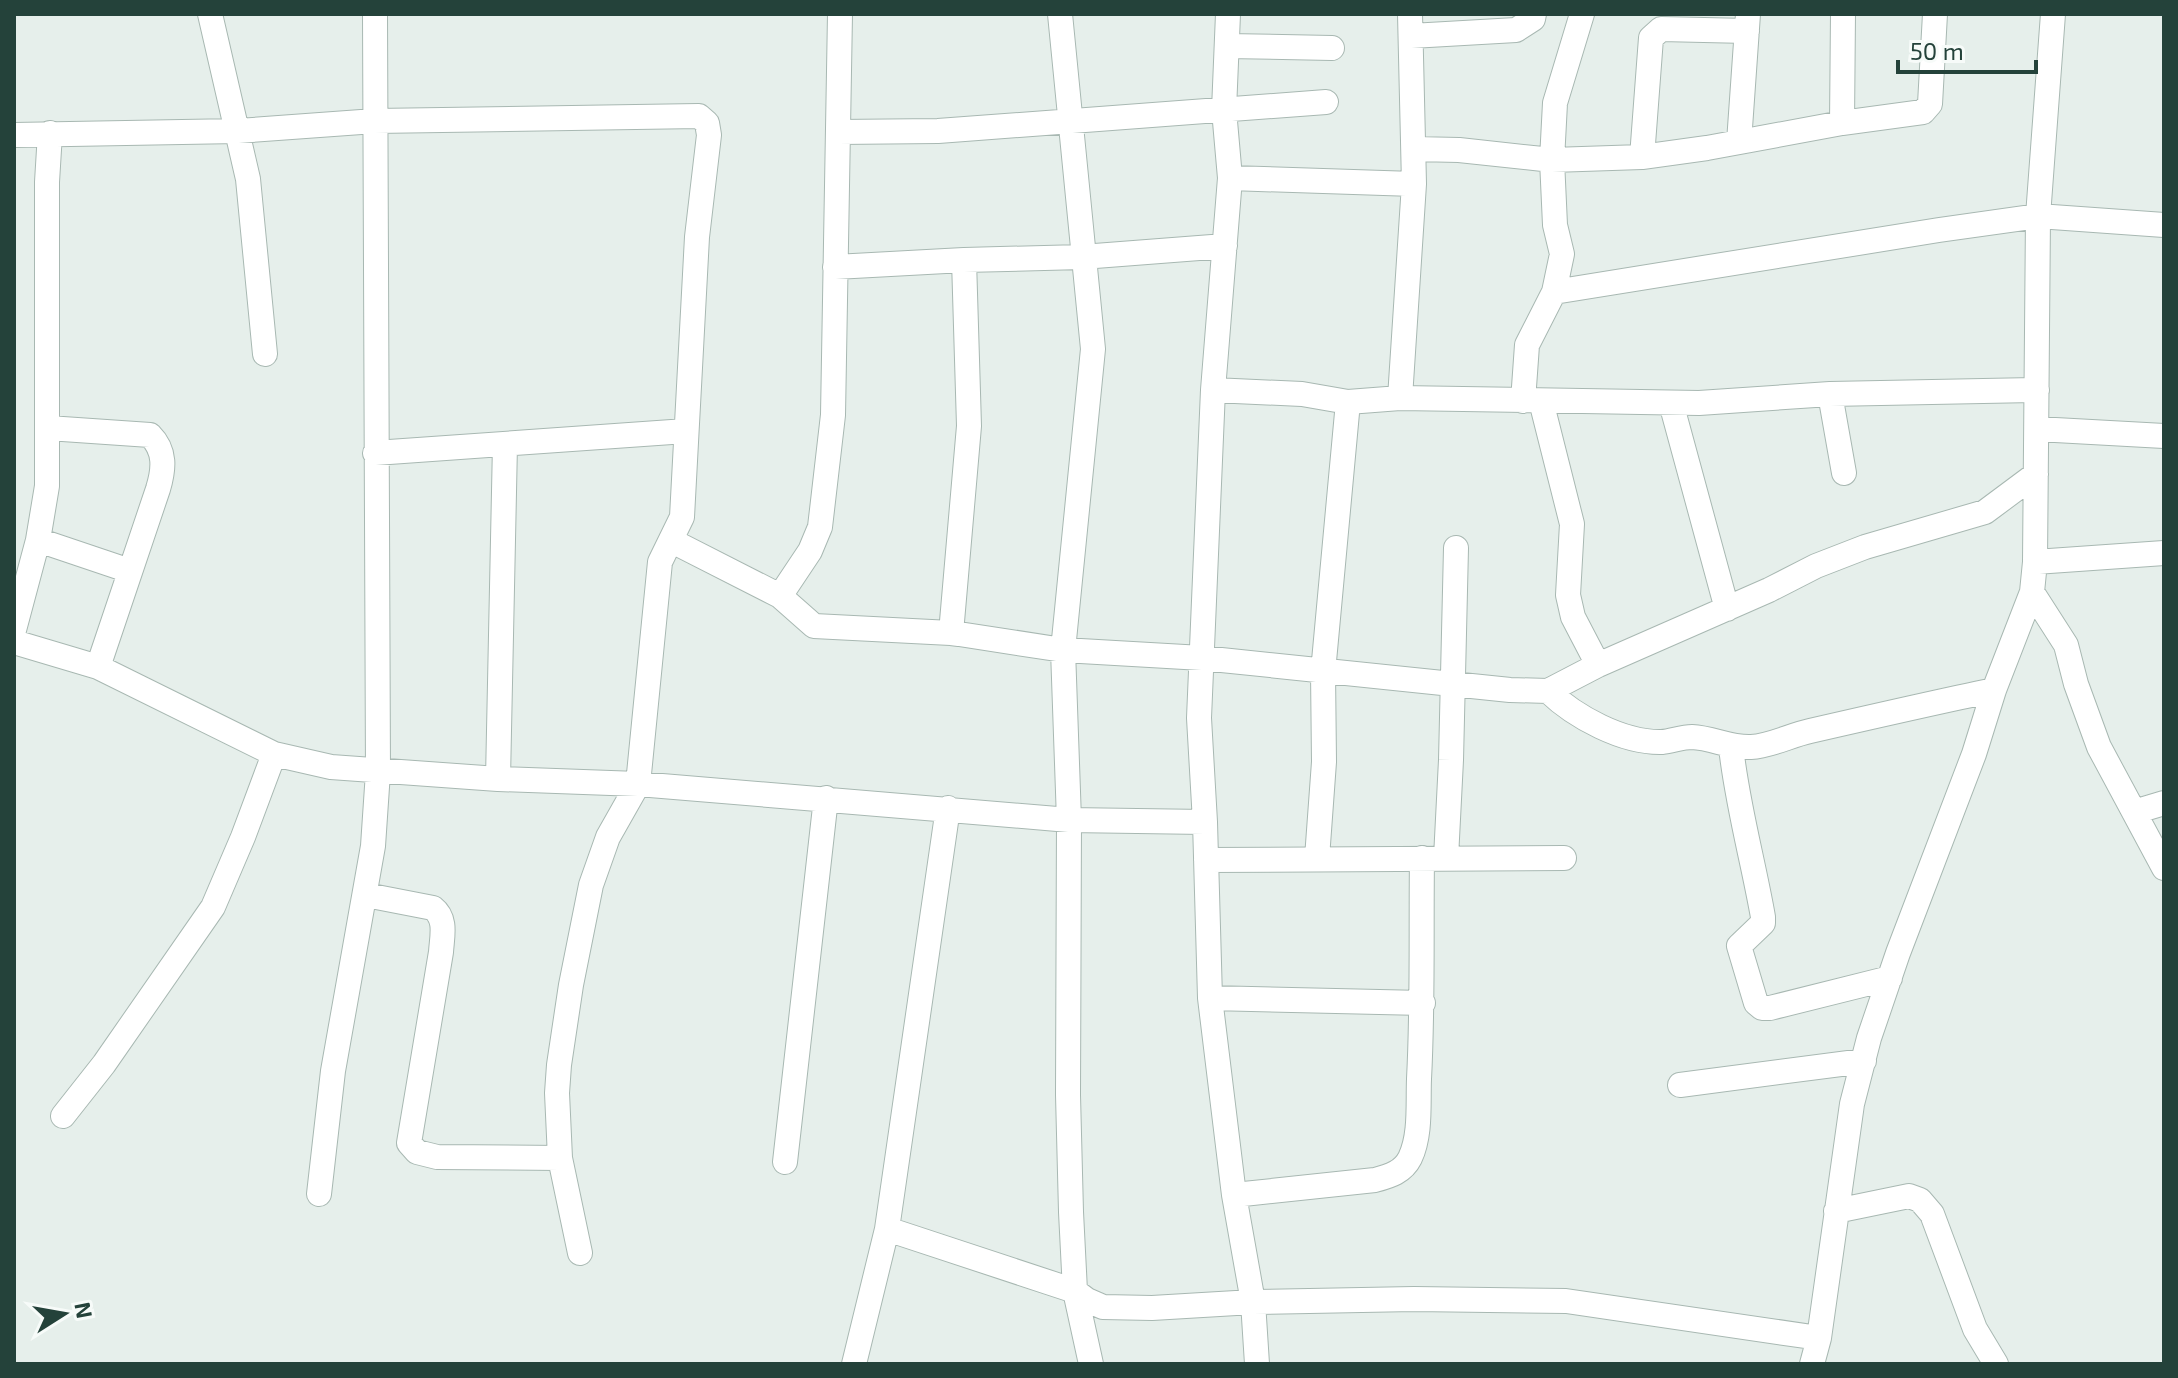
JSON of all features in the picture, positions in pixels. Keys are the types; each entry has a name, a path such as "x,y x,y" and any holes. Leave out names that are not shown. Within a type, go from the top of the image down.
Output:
{"street":[{"path":"210,14 238,131 253,212 265,354"},
{"path":"319,1194 333,1071 373,846 378,772 375,14"},
{"path":"780,596 810,551 820,527 833,415 840,14"},
{"path":"1060,14 1093,349 1063,650 1069,820 1068,1095 1075,1291 1091,1364"},
{"path":"1228,14 1224,110 1230,178 1213,390 1199,718 1210,998 1234,1195 1253,1302 1257,1364"},
{"path":"1400,398 1414,184 1410,25 1516,30 1533,19 1534,14"},
{"path":"1582,14 1556,92 1552,160 1555,225 1562,254 1554,292 1527,345 1532,401 1572,524 1568,595 1573,617 1598,665"},
{"path":"1842,123 1843,14"},
{"path":"1414,149 1459,150 1552,160 1642,157 1923,112 1930,104 1935,14"},
{"path":"1812,1364 1819,1338 1852,1104 1864,1061 1890,978 2032,592 2035,562 2038,216 2053,14"},
{"path":"1642,157 1651,38 1661,29 1748,22 1739,142"},
{"path":"1227,46 1332,48"},
{"path":"838,132 938,131 1071,123 1326,102"},
{"path":"14,135 238,131 375,121 699,116 707,123 709,135 697,237 682,517 660,562 638,784 608,837 588,899 559,1065 560,1158 580,1253"},
{"path":"14,630 38,540 47,486 47,182 50,133"},
{"path":"1230,178 1414,184"},
{"path":"1554,292 2038,216 2164,225"},
{"path":"835,267 1082,257 1225,246"},
{"path":"951,633 969,426 964,260"},
{"path":"1213,390 1302,394 1348,402 1400,398 1671,403 1830,394 2037,390"},
{"path":"1830,394 1844,473"},
{"path":"1317,858 1324,762 1323,672 1348,402"},
{"path":"1671,403 1727,609"},
{"path":"48,428 150,435 156,441 163,462 162,476 98,667"},
{"path":"2037,429 2164,436"},
{"path":"375,453 686,431"},
{"path":"498,779 505,444"},
{"path":"672,541 780,596 814,626 951,633 1063,650 1202,658 1510,690 1548,691 1598,665 1816,566 1865,547 1985,512 2036,474"},
{"path":"38,540 130,571"},
{"path":"1234,1195 1375,1180 1392,1176 1411,1157 1417,1125 1434,858 1451,760 1456,548"},
{"path":"2035,562 2164,553"},
{"path":"2032,592 2066,645 2076,684 2099,747 2164,868"},
{"path":"14,642 98,667 274,754 331,767 498,779 638,784 1069,820 1205,822"},
{"path":"1548,691 1563,706 1593,724 1619,733 1662,742 1688,737 1705,738 1731,747 1755,747 1799,733 1994,690"},
{"path":"1731,747 1740,813 1750,847 1763,917 1763,923 1739,946 1756,1003 1762,1008 1770,1008 1890,978"},
{"path":"63,1116 104,1064 213,907 274,754"},
{"path":"785,1162 826,798"},
{"path":"2134,812 2164,803"},
{"path":"854,1364 887,1229 948,808"},
{"path":"1206,860 1564,858"},
{"path":"366,895 433,908 440,914 443,923 441,952 409,1143 417,1152 437,1157 560,1158"},
{"path":"1210,998 1423,1003"},
{"path":"1680,1085 1864,1061"},
{"path":"1836,1211 1909,1196 1920,1200 1932,1214 1975,1329 1996,1364"},
{"path":"887,1229 1075,1291 1103,1307 1414,1299 1566,1301 1819,1338"}]}
